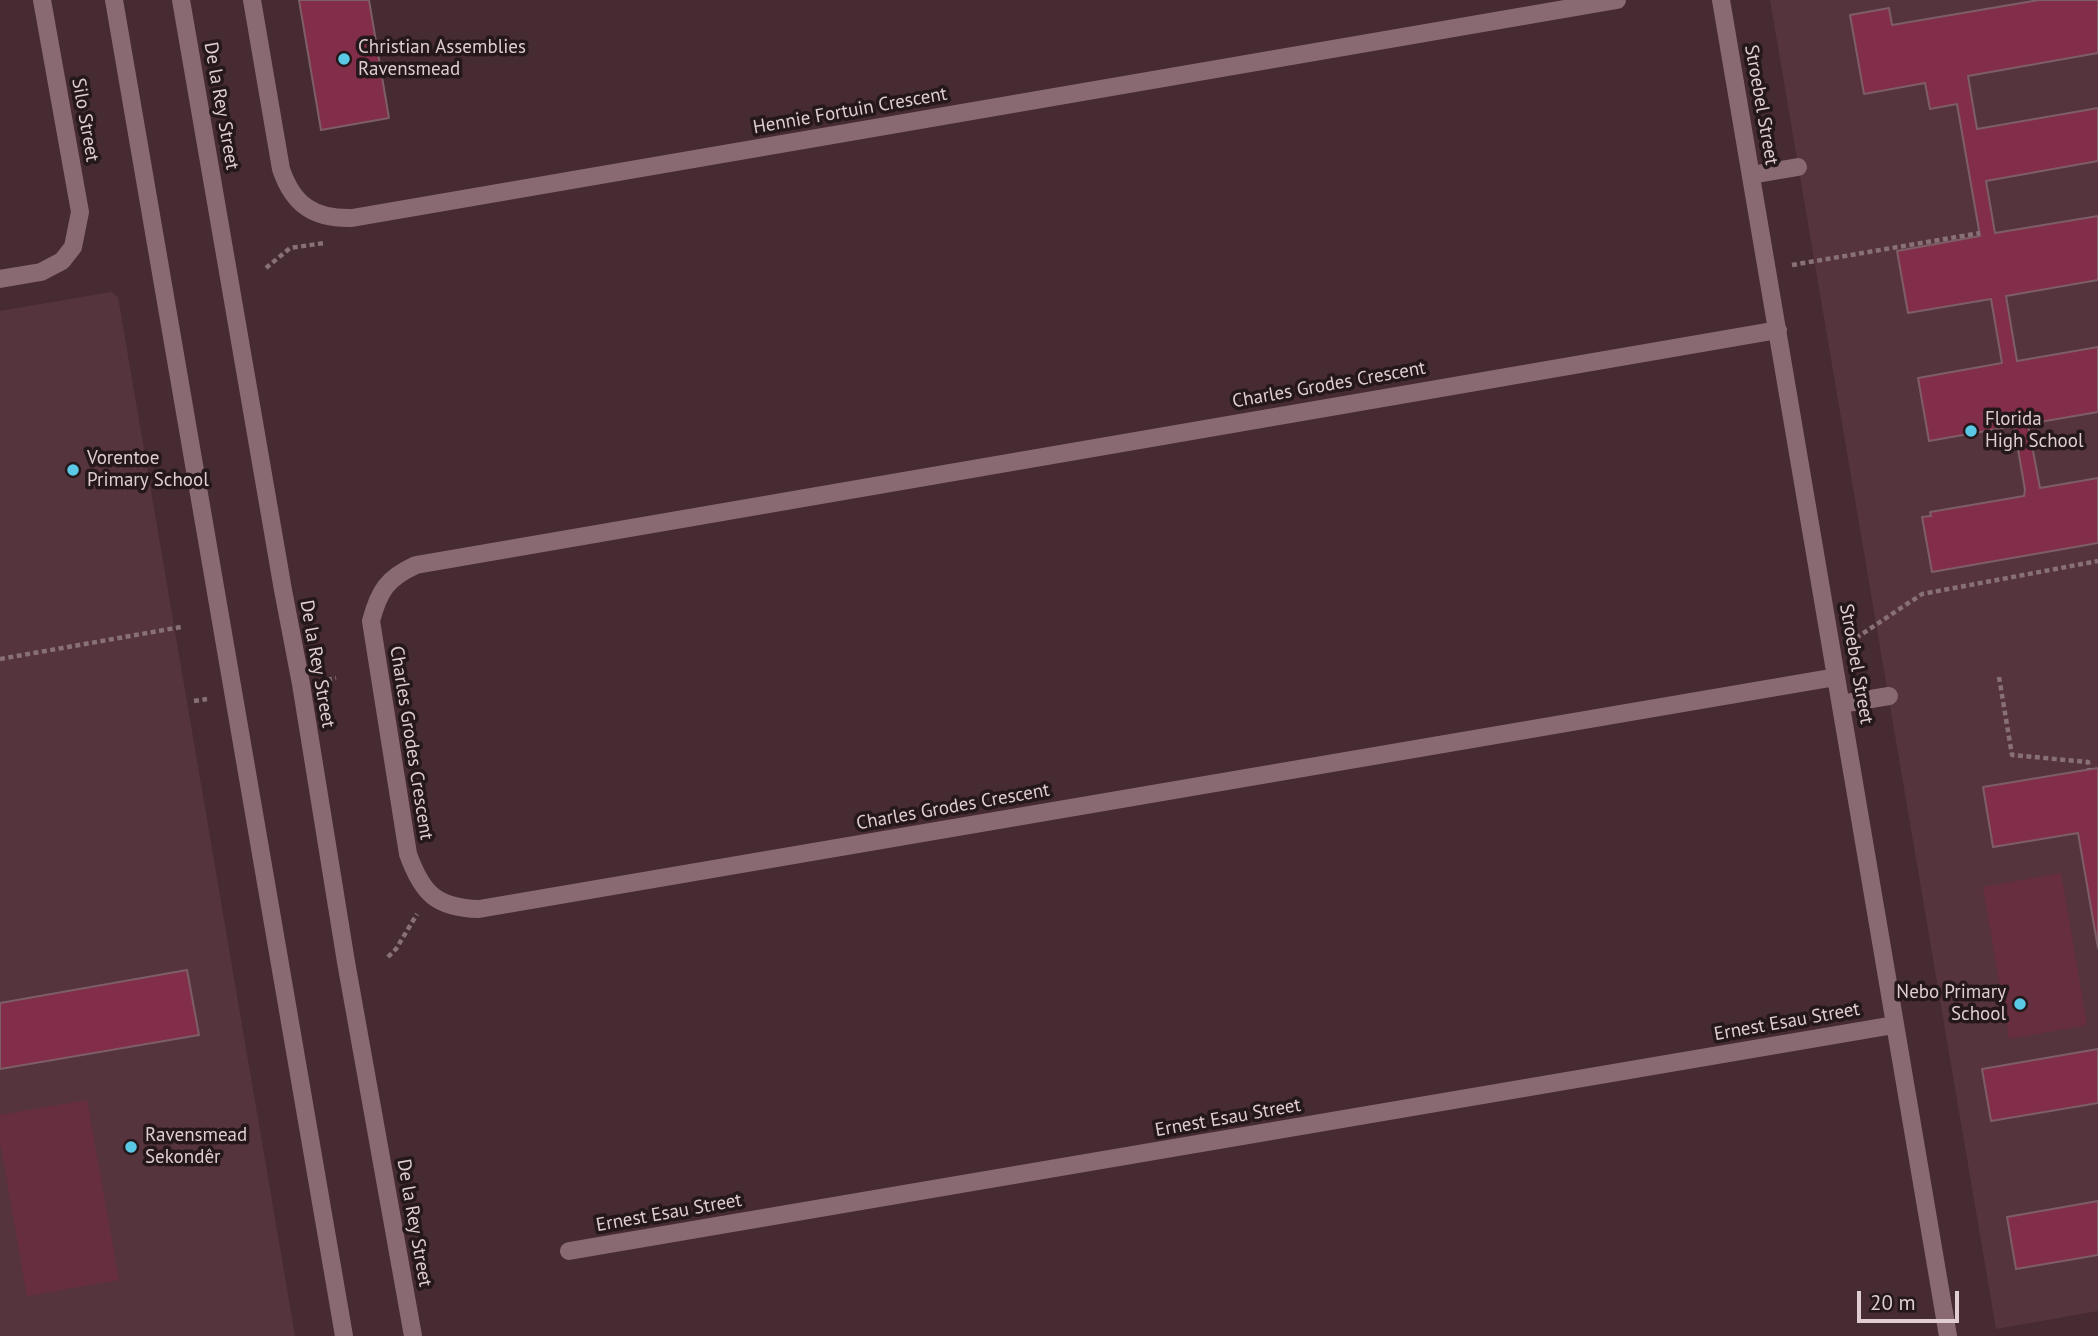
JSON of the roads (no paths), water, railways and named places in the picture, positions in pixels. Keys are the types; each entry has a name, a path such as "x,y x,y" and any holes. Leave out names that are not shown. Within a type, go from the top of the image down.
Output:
{"street":[{"name":"Silo Street","path":"0,279 41,272 62,261 73,247 79,212 42,0"},
{"path":"114,0 344,1336"},
{"name":"De la Rey Street","path":"181,0 413,1336"},
{"name":"Hennie Fortuin Crescent","path":"252,0 286,185 296,199 310,210 336,219 1617,0"},
{"name":"Stroebel Street","path":"1721,0 1948,1336"},
{"path":"1751,175 1798,167"},
{"name":"Charles Grodes Crescent","path":"1778,330 416,565 396,574 378,595 370,621 397,789 408,854 417,880 433,897 457,909 479,909 1836,677"},
{"path":"1841,704 1889,696"},
{"name":"Ernest Esau Street","path":"569,1251 1894,1025"}],"place":[{"name":"Christian Assemblies Ravensmead","path":"344,59"},
{"name":"Florida High School","path":"1971,431"},
{"name":"Vorentoe Primary School","path":"73,470"},
{"name":"Nebo Primary School","path":"2020,1004"},
{"name":"Ravensmead Sekondêr","path":"131,1147"}]}
